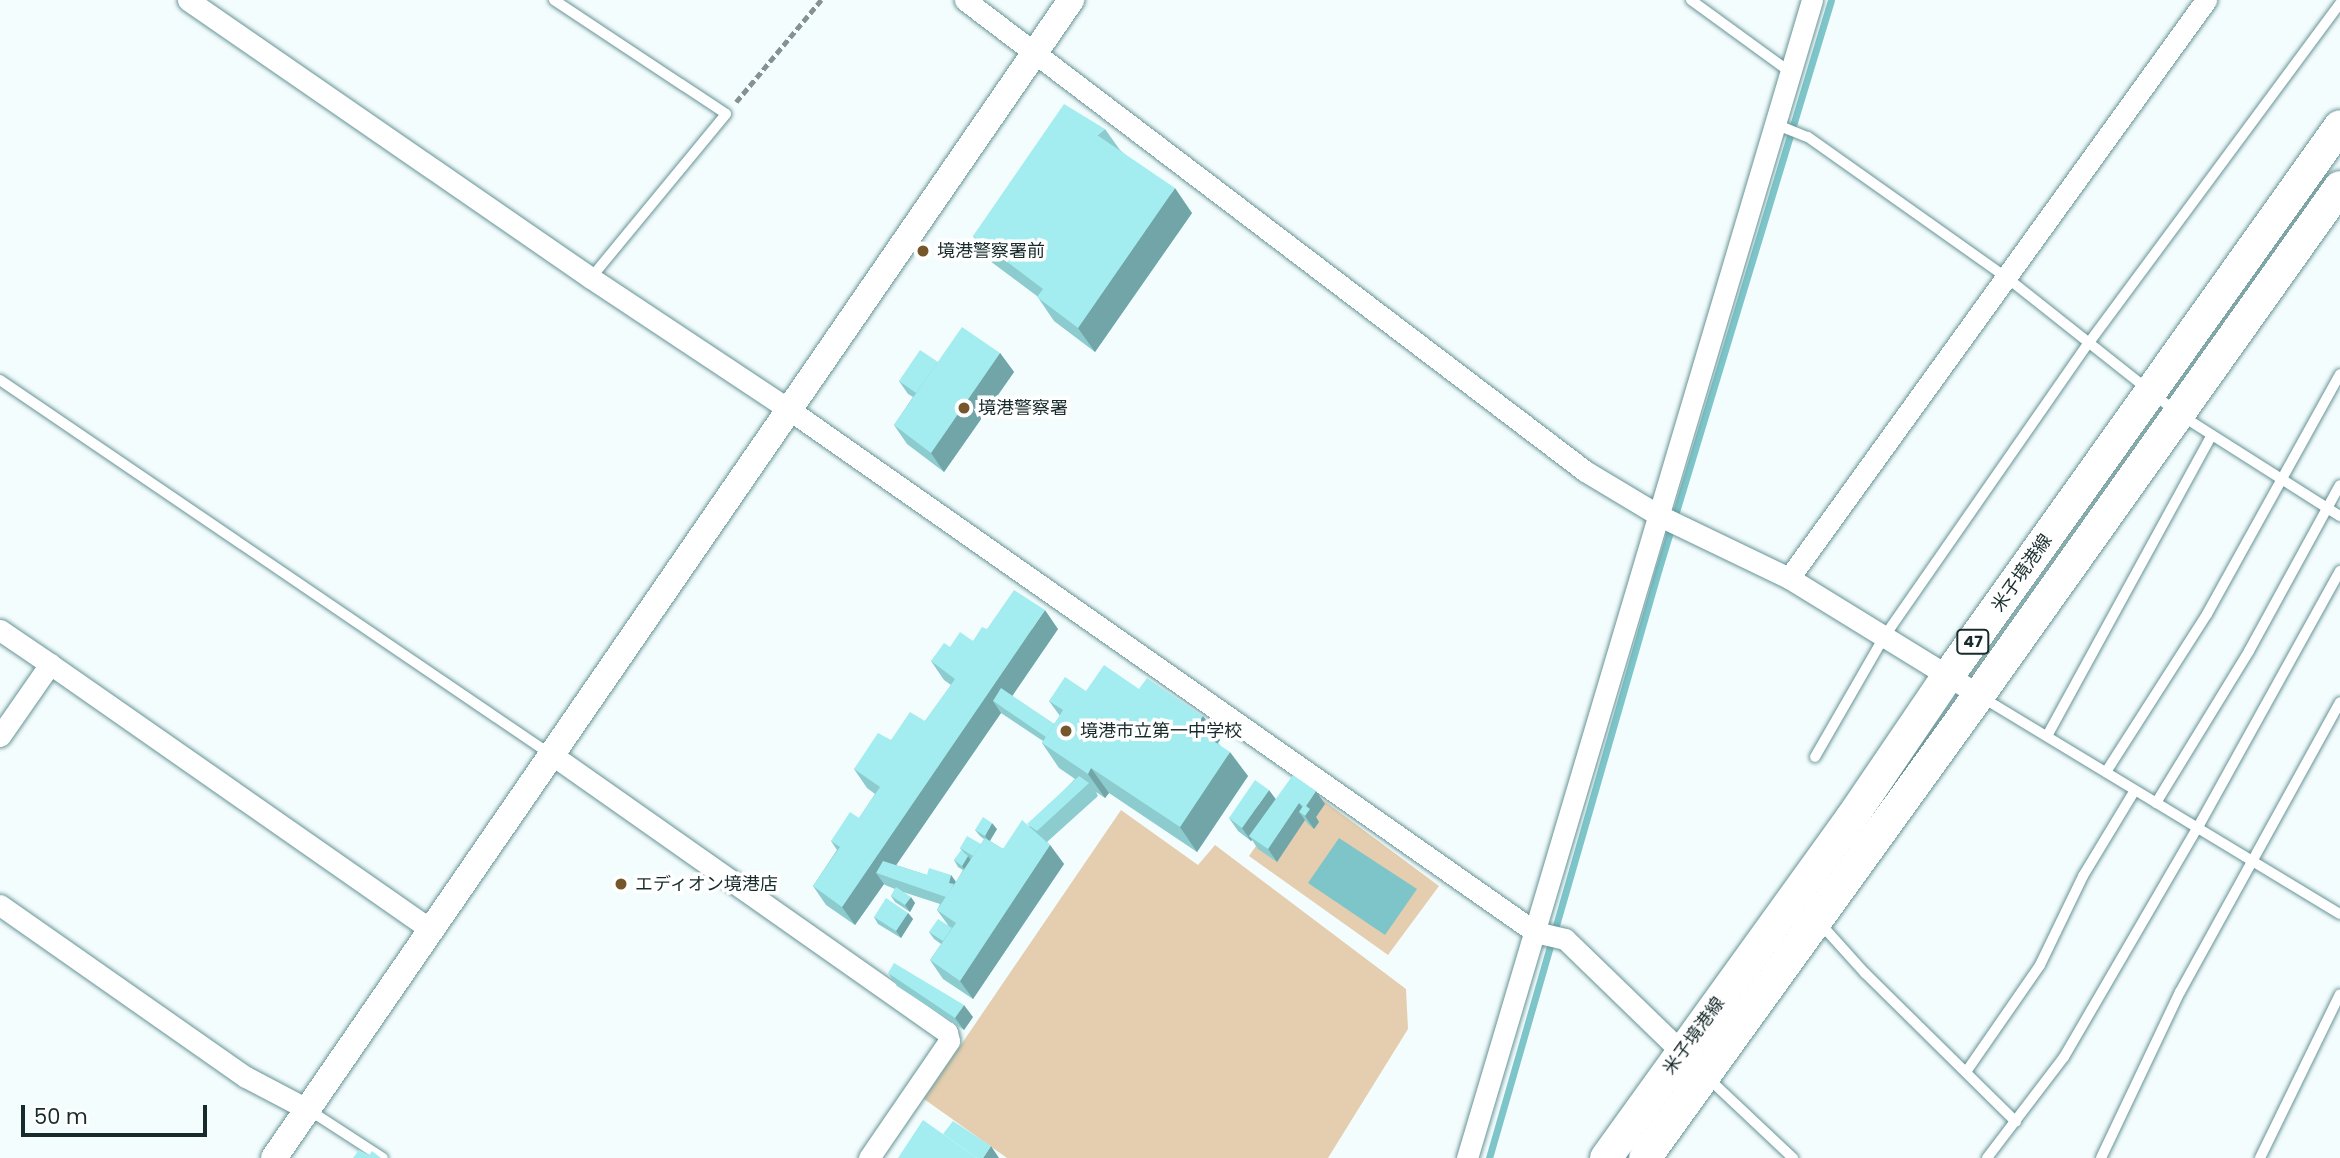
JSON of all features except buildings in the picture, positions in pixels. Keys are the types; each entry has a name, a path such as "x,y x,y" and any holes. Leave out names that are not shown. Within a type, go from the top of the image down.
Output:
{"main road":[{"name":"米子境港線","path":"1606,1158 1852,817 1948,676 2340,126"},
{"name":"米子境港線","path":"1645,1158 1979,695 2340,187"}],"street":[{"path":"188,0 592,278 787,408 1535,932 1565,939 1705,1075"},
{"path":"965,0 1585,471 1660,516 1788,578 1979,695"},
{"path":"274,1158 787,408 1071,0"},
{"path":"1467,1158 1812,0"},
{"path":"1788,578 2206,0"},
{"path":"0,630 430,929"},
{"path":"0,736 50,664"},
{"path":"551,754 947,1032 949,1041 869,1158"},
{"path":"0,905 246,1077 307,1110"}],"lane":[{"path":"554,0 726,114 592,278"},
{"path":"1691,0 1790,72"},
{"path":"1815,757 1884,636 2088,344 2340,3"},
{"path":"1775,124 1808,137 2006,277 2179,414 2340,516"},
{"path":"2106,772 2207,614 2340,374"},
{"path":"0,380 551,754"},
{"path":"2048,736 2212,435"},
{"path":"2156,803 2249,651 2340,485"},
{"path":"1987,1158 2064,1057 2198,827 2340,571"},
{"path":"1979,695 2340,914"},
{"path":"2101,1158 2180,992 2340,702"},
{"path":"1966,1072 2040,965 2082,876 2135,790"},
{"path":"1817,919 1866,973 2016,1122"},
{"path":"2260,1158 2340,994"},
{"path":"1705,1075 1793,1158"},
{"path":"307,1110 383,1158"}],"path":[{"path":"726,114 821,0"}],"shaded area":[{"path":"1300,783 1439,886 1388,955 1249,856"},
{"path":"1121,810 1198,865 1215,845 1406,989 1408,1029 1328,1158 1007,1158 924,1099"}],"water":[{"path":"1339,838 1417,889 1385,935 1308,883"}],"waterway":[{"path":"1489,1158 1659,568 1831,0"}],"place":[{"name":"境港警察署前","path":"923,251"},
{"name":"境港警察署","path":"964,408"},
{"name":"境港市立第一中学校","path":"1066,731"},
{"name":"エディオン境港店","path":"621,884"}]}
